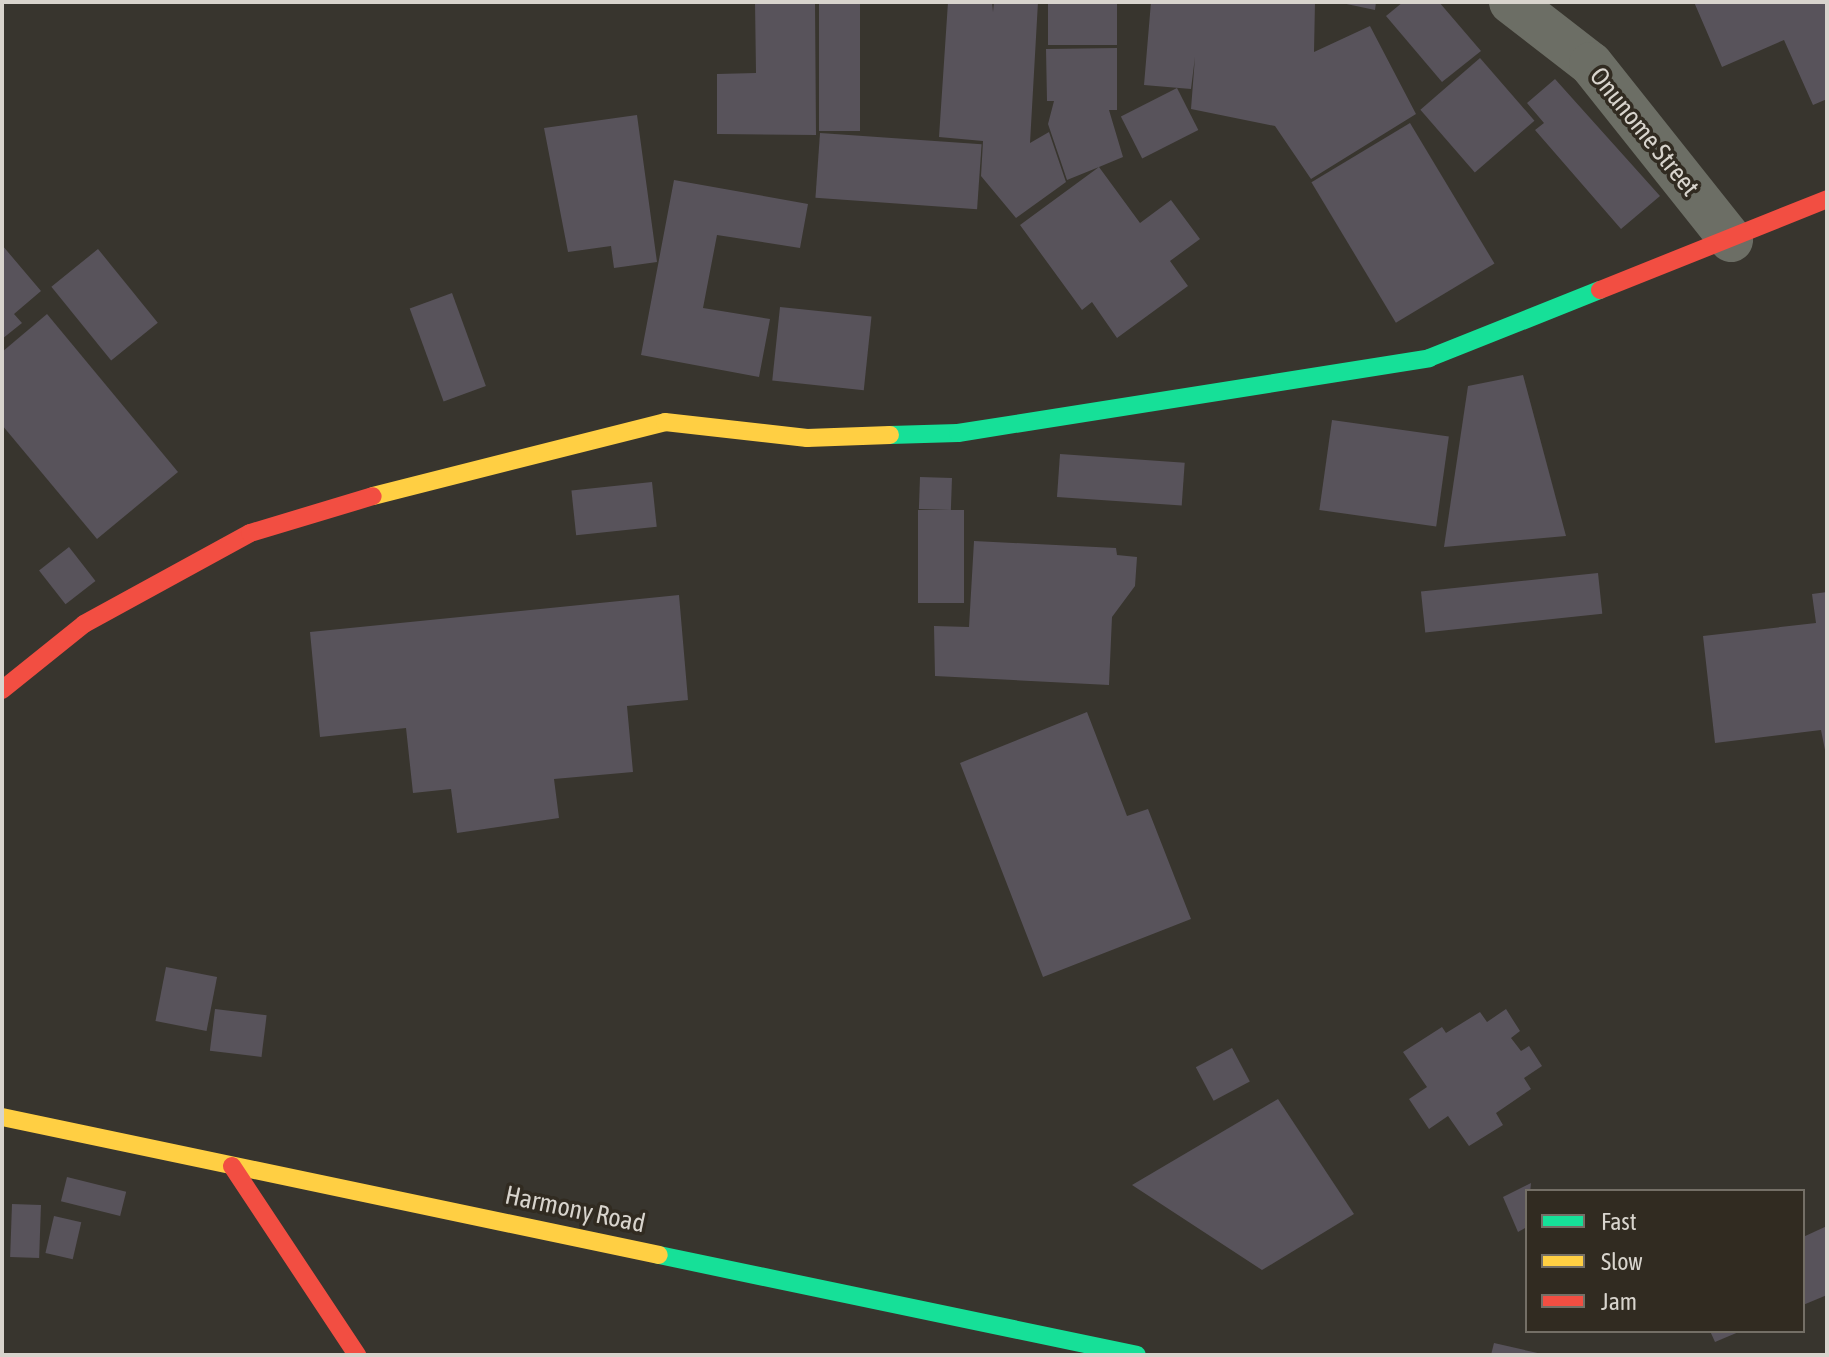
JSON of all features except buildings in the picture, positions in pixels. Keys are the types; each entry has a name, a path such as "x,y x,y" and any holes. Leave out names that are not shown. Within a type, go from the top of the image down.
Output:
{"street":[{"name":"Onunome Street","path":"1511,2 1591,64 1731,240"},
{"path":"2,690 84,624 250,533 466,468 665,422 807,438 958,433 1429,358 1731,240 1827,199"},
{"name":"Harmony Road","path":"2,1117 1137,1355"},
{"path":"232,1166 357,1355"}],"traffic: fast":[{"path":"890,435 958,433 1429,358 1600,290"},
{"path":"659,1255 1137,1355"}],"traffic: slow":[{"path":"373,496 665,422 807,438 890,435"},
{"path":"2,1117 659,1255"}],"traffic: jam":[{"path":"1600,290 1827,199"},
{"path":"2,690 84,624 250,533 373,496"},
{"path":"232,1166 357,1355"}]}
